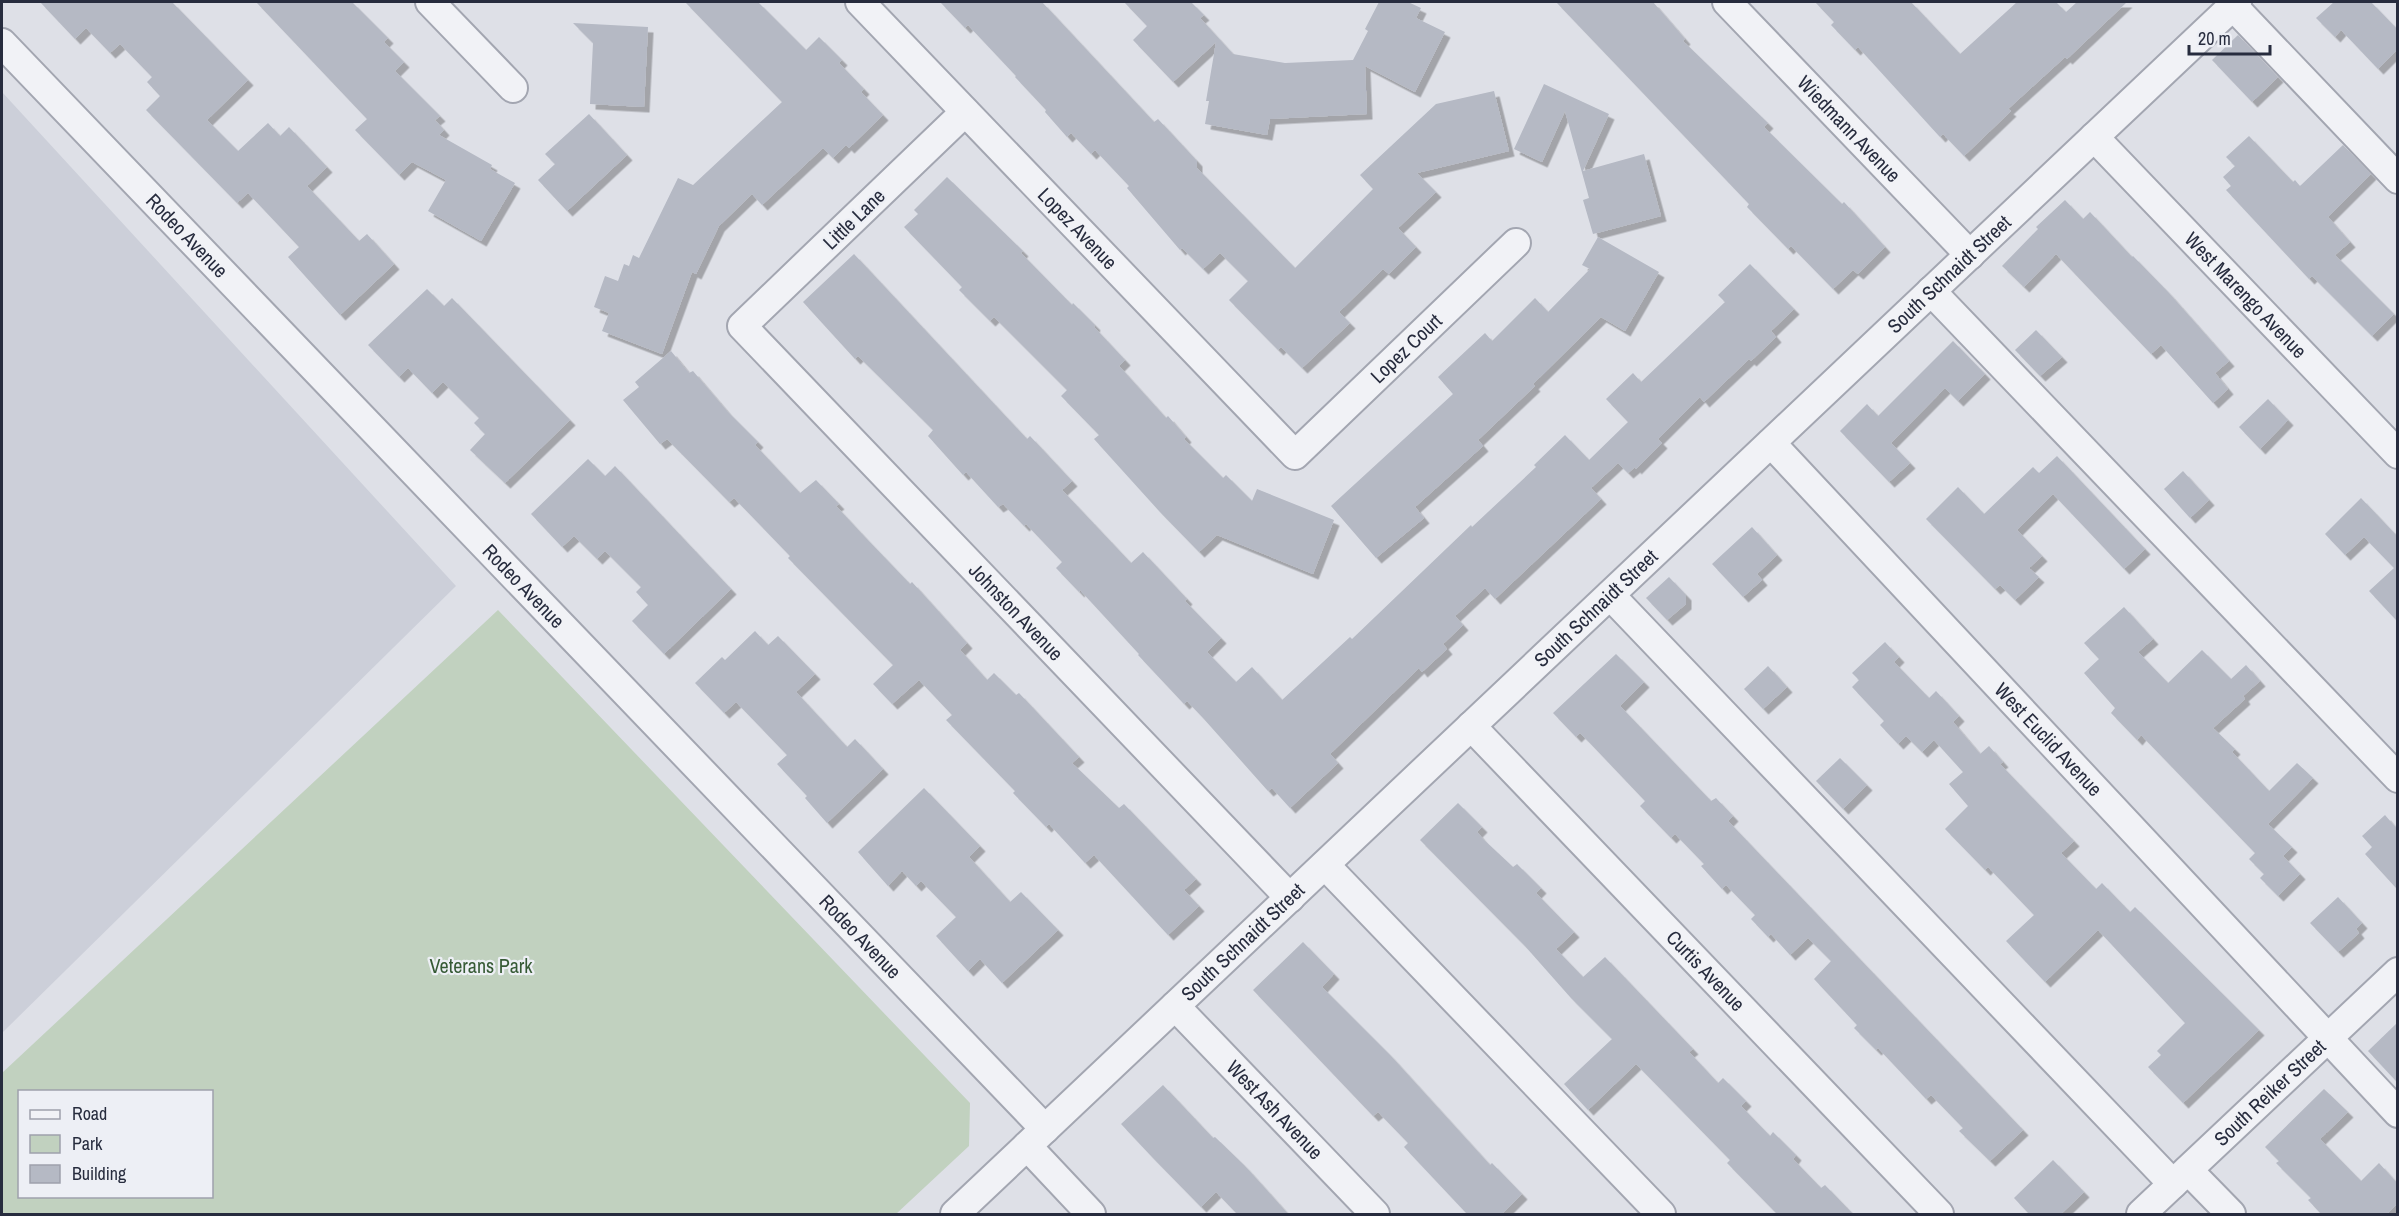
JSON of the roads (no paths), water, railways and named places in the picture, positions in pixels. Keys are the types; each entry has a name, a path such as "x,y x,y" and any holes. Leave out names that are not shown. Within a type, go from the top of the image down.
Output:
{"street":[{"path":"430,2 513,88"},
{"name":"Lopez Avenue","path":"860,2 1295,455"},
{"path":"2235,4 2397,179"},
{"name":"South Schnaidt Street","path":"955,1215 2235,4"},
{"name":"Wiedmann Avenue","path":"1744,7 1970,255"},
{"name":"Rodeo Avenue","path":"2,43 1036,1138 1091,1215"},
{"name":"Little Lane","path":"742,326 965,112"},
{"name":"West Marengo Avenue","path":"2094,137 2397,454"},
{"name":"Lopez Court","path":"1295,455 1516,243"},
{"path":"1931,291 2397,778"},
{"name":"Johnston Avenue","path":"742,326 1290,898"},
{"name":"West Euclid Avenue","path":"1771,443 2397,1113"},
{"path":"1610,595 2181,1177 2231,1215"},
{"name":"Curtis Avenue","path":"1472,726 1940,1215"},
{"path":"1325,865 1661,1215"},
{"name":"South Reiker Street","path":"2141,1215 2397,972"},
{"name":"West Ash Avenue","path":"1175,1006 1375,1215"}],"park label":[{"name":"Veterans Park","path":"481,966"}]}
